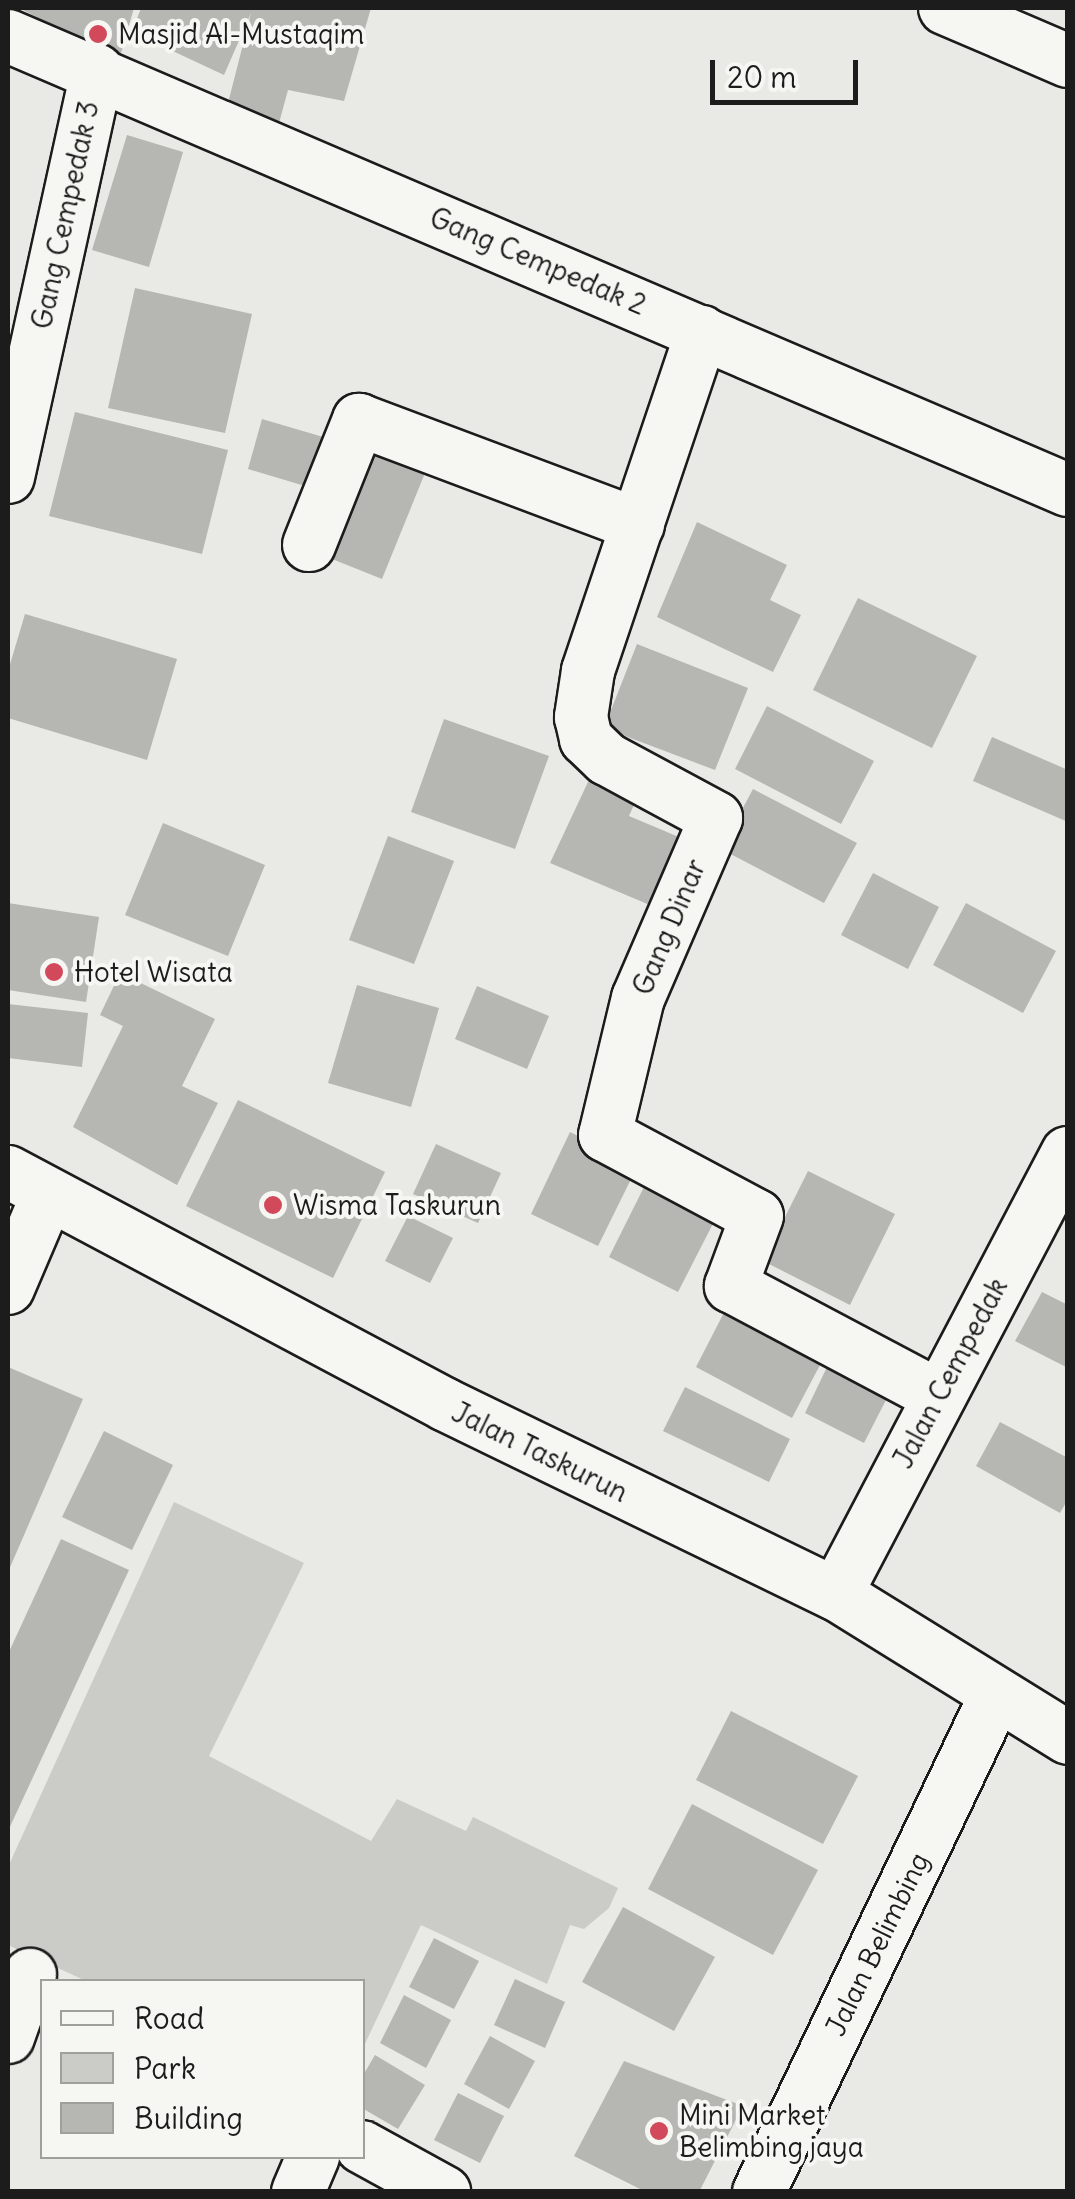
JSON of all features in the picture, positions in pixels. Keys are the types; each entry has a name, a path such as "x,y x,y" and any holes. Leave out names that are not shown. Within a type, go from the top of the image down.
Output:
{"street":[{"path":"945,8 1068,61"},
{"name":"Gang Cempedak 2","path":"8,36 96,70 1068,490"},
{"name":"Gang Cempedak 3","path":"8,477 96,70"},
{"name":"Gang Dinar","path":"702,332 588,670 581,717 586,739 607,759 716,818 638,998 605,1135 757,1216 732,1286 936,1395"},
{"path":"309,545 359,420 638,525"},
{"name":"Jalan Cempedak","path":"836,1594 936,1395 1068,1153"},
{"path":"8,1288 28,1183"},
{"name":"Jalan Taskurun","path":"28,1183 446,1406 836,1594 995,1697 1068,1738"},
{"name":"Jalan Belimbing","path":"759,2192 995,1697"},
{"path":"8,2037 27,1975"},
{"path":"365,2149 444,2192"},
{"path":"298,2192 312,2159"}],"green space":[{"path":"174,1502 304,1563 209,1756 371,1841 397,1799 466,1831 473,1817 618,1888 609,1908 584,1929 570,1925 547,1984 421,1925 365,2044 365,1979 82,1979 8,1945 8,1867"}],"building":[{"name":"Masjid Al-Mustaqim","path":"19,8 134,8 119,60"},
{"path":"141,8 371,8 344,101 288,90 279,123 227,107 251,13 224,75 132,32"},
{"path":"127,135 183,152 149,267 92,250"},
{"path":"135,288 252,314 225,433 108,408"},
{"path":"75,412 228,450 202,554 49,516"},
{"path":"262,419 330,439 315,489 248,469"},
{"path":"362,441 427,468 382,579 317,553"},
{"path":"697,522 787,565 770,600 801,615 773,672 657,617"},
{"path":"858,598 977,656 932,748 813,690"},
{"path":"25,614 177,659 147,760 8,718 8,671"},
{"path":"637,644 748,688 715,770 604,728"},
{"path":"767,706 874,761 841,824 735,769"},
{"path":"444,719 549,756 515,849 411,812"},
{"path":"992,737 1068,770 1068,822 973,781"},
{"path":"595,767 642,787 629,816 693,843 664,911 550,863"},
{"path":"753,789 857,843 824,903 721,849"},
{"path":"163,823 265,865 228,956 125,915"},
{"path":"388,836 454,861 414,964 349,940"},
{"path":"873,873 939,907 908,969 841,935"},
{"path":"8,903 99,917 86,1002 8,990"},
{"path":"966,903 1056,951 1023,1013 933,965"},
{"path":"120,973 215,1019 182,1086 218,1103 177,1185 73,1127 123,1026 100,1015"},
{"path":"357,985 439,1008 411,1107 328,1083"},
{"path":"477,986 549,1016 527,1069 455,1039"},
{"path":"8,1004 88,1013 82,1067 8,1058"},
{"path":"238,1100 385,1172 333,1278 186,1206"},
{"path":"570,1132 638,1165 598,1246 531,1214"},
{"path":"436,1144 501,1173 478,1223 413,1194"},
{"path":"808,1171 895,1214 850,1305 763,1261"},
{"path":"651,1173 721,1208 678,1292 609,1257"},
{"path":"408,1216 453,1238 430,1283 385,1261"},
{"path":"1042,1292 1068,1305 1068,1368 1015,1341"},
{"path":"732,1297 829,1348 792,1418 696,1367"},
{"path":"8,1367 83,1399 8,1572"},
{"path":"827,1367 887,1398 864,1443 805,1413"},
{"path":"685,1387 790,1439 769,1482 663,1431"},
{"path":"1000,1422 1068,1458 1068,1499 1060,1513 976,1466"},
{"path":"104,1431 173,1465 132,1550 62,1517"},
{"path":"61,1539 129,1570 8,1831 8,1654"},
{"path":"731,1711 858,1776 823,1844 696,1780"},
{"path":"692,1804 818,1870 773,1955 648,1889"},
{"path":"623,1907 715,1957 674,2031 582,1982"},
{"path":"434,1938 479,1961 454,2009 409,1987"},
{"path":"515,1979 565,2002 545,2048 494,2025"},
{"path":"404,1995 451,2020 426,2068 380,2043"},
{"path":"490,2036 535,2061 509,2109 464,2084"},
{"path":"375,2055 425,2085 398,2129 365,2110 365,2072"},
{"name":"Mini Market Belimbing jaya","path":"624,2061 743,2106 699,2192 646,2192 574,2156"},
{"path":"458,2093 504,2116 480,2163 434,2140"}],"place":[{"name":"Masjid Al-Mustaqim","path":"98,34"},
{"name":"Hotel Wisata","path":"54,972"},
{"name":"Wisma Taskurun","path":"273,1205"},
{"name":"Mini Market Belimbing jaya","path":"659,2131"}]}
